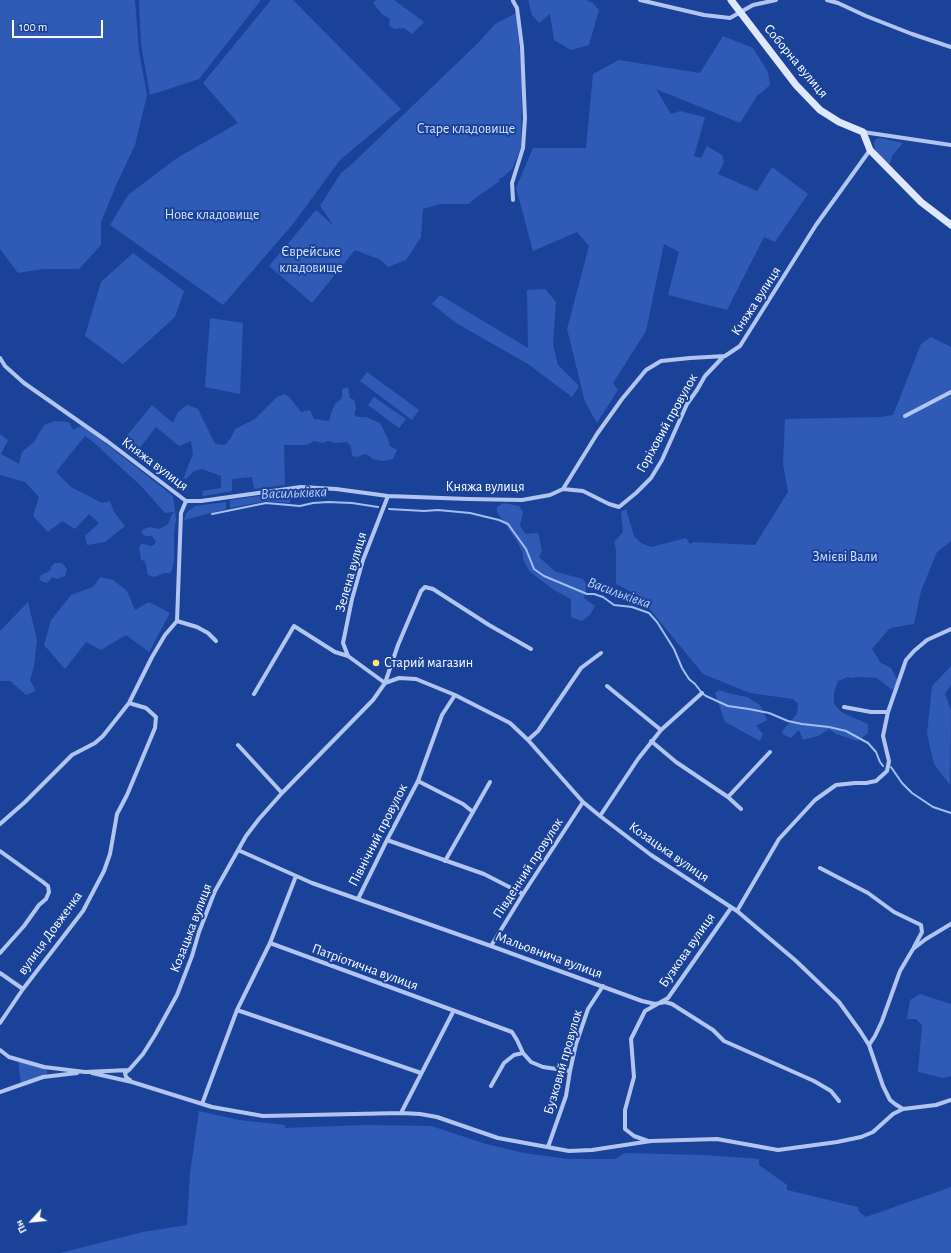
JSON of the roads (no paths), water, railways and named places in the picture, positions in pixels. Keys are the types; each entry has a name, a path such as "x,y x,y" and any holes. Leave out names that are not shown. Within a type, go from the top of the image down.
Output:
{"main road":[{"path":"730,0 740,14"},
{"name":"Соборна вулиця","path":"740,14 794,84 820,110 839,122 863,132"},
{"path":"863,132 870,150 921,202 951,225"}],"street":[{"path":"640,0 710,16 730,18 740,14"},
{"name":"Соборна вулиця","path":"740,14 753,6 776,0"},
{"path":"827,0 838,3 912,34 951,46"},
{"path":"513,1 517,8 522,47 525,118 523,148 512,183 513,200"},
{"path":"863,132 951,145"},
{"name":"Княжа вулиця","path":"725,356 740,346 816,225 870,150"},
{"path":"563,489 597,434 622,399 646,370 662,361 725,356"},
{"name":"Горіховий провулок","path":"563,489 583,491 609,504 619,507 651,478 662,460 687,404 705,376 725,356"},
{"name":"Княжа вулиця","path":"0,358 5,366 24,383 107,440 186,501 201,501 301,487 336,489 388,496 522,500 550,495 563,489"},
{"path":"905,416 951,392"},
{"name":"Зелена вулиця","path":"348,656 343,643 352,599 363,560 388,496"},
{"path":"0,824 25,802 72,755 95,743 103,736 129,703 152,656 165,635 177,621 181,513 186,501"},
{"path":"254,694 294,626 335,652 348,656 385,683 398,645 421,591 425,587 433,589 489,625 531,649"},
{"path":"177,621 197,627 208,633 216,641"},
{"path":"736,911 779,839 815,800 836,785 876,781 888,771 889,761 882,736 888,712 906,660 927,640 951,629"},
{"path":"528,740 538,731 581,668 601,653"},
{"name":"Козацька вулиця","path":"129,1070 143,1054 156,1035 177,995 215,891 238,850 259,819 282,793 373,700 385,683 399,678 416,679 455,695 510,722 583,802 640,847 736,911 795,960 839,1002 869,1045 883,1086 890,1100 903,1109"},
{"path":"607,686 661,730"},
{"path":"600,816 651,741 702,693"},
{"name":"Північний провулок","path":"358,900 418,781 442,715 455,695"},
{"name":"вулиця Довженка","path":"0,1023 23,989 83,911 104,871 110,854 117,814 127,795 155,728 156,717 146,708 129,703"},
{"path":"844,707 871,712 888,712"},
{"path":"651,741 676,762 728,797 741,809"},
{"path":"238,745 282,793"},
{"path":"728,797 770,752"},
{"name":"Північний провулок","path":"418,781 463,804 473,812"},
{"path":"445,861 490,782"},
{"name":"Південний провулок","path":"491,946 583,802"},
{"path":"387,840 484,874 523,894"},
{"name":"Мальовнича вулиця","path":"238,850 296,876 358,900 491,946 642,1001 655,1004 665,1002 672,1004 713,1030 724,1041 814,1081 831,1091 839,1101"},
{"name":"вулиця Довженка","path":"0,851 48,886 49,892 46,899 39,905 24,926 0,953"},
{"path":"820,868 868,893 894,912 921,925 922,932 900,971 882,1021 869,1045"},
{"path":"202,1104 237,1010 270,943 296,876"},
{"name":"Бузкова вулиця","path":"651,1141 634,1136 625,1129 625,1110 634,1077 631,1039 645,1011 668,998 731,908"},
{"path":"913,949 926,938 951,924"},
{"name":"Патріотична вулиця","path":"270,943 364,977 453,1012 512,1032 523,1053 531,1062 543,1067 570,1071"},
{"name":"вулиця Довженка","path":"0,973 23,989"},
{"name":"Бузковий провулок","path":"548,1147 566,1096 576,1044 588,1009 603,986"},
{"path":"237,1010 421,1073"},
{"path":"401,1113 453,1012"},
{"path":"0,1050 9,1057 44,1067 85,1072 132,1082 202,1104 263,1116 401,1113 437,1117 498,1138 569,1151 592,1150 651,1141 717,1139 778,1150 837,1142 861,1137 873,1132 893,1114 903,1109 936,1105 951,1100"},
{"path":"491,1086 504,1062 514,1055 523,1053"},
{"path":"43,1077 47,1074 47,1070 44,1067"},
{"path":"0,1092 43,1077 85,1072 129,1070"},
{"path":"129,1070 125,1073 126,1077 132,1082"}],"waterway":[{"name":"Васильківка","path":"212,514 266,503 300,506 328,502 352,503 378,507"},
{"name":"Васильківка","path":"389,509 424,511 438,510 470,513 499,520 508,524 526,549 534,569 544,576 587,594 594,594 603,597 614,605 632,607 649,613 657,622 674,649 682,668 689,679 706,696 728,706 769,713 788,721 802,724 829,727 846,731 868,743 876,752 883,766"},
{"name":"Васильківка","path":"891,767 902,783 912,793 933,807 951,813"}],"place":[{"name":"Старий магазин","path":"376,663"}],"park label":[{"name":"Старе кладовище","path":"466,129"},
{"name":"Нове кладовище","path":"212,215"},
{"name":"Єврейське кладовище","path":"311,260"},
{"name":"Змієві Вали","path":"845,557"}]}
